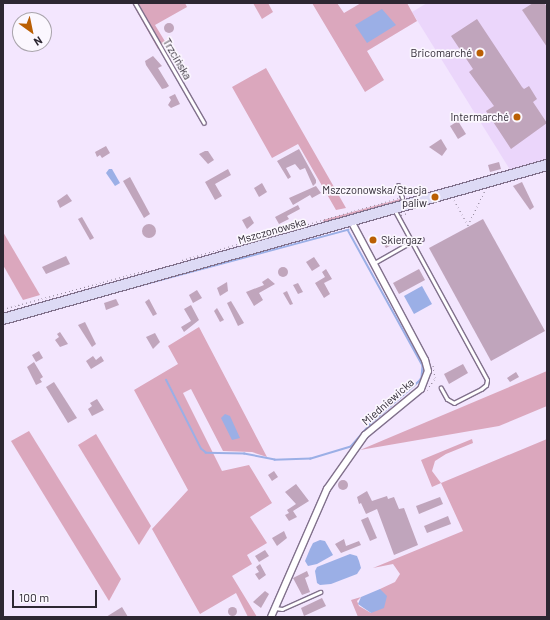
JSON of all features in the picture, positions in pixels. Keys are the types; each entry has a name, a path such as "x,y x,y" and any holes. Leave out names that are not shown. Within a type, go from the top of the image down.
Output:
{"main road":[{"name":"Mszczonowska","path":"3,320 547,165"}],"street":[{"name":"Miedniewicka","path":"271,617 317,508 334,478 365,435 412,398 426,380 428,372 425,360 372,264 351,222"}],"lane":[{"name":"Trzcińska","path":"134,3 204,123"},
{"path":"398,185 402,197"},
{"path":"394,209 487,383 481,389 454,403 447,399 441,388"},
{"path":"372,264 411,242 422,239"},
{"path":"275,608 282,609 320,592"}],"path":[{"path":"454,200 468,225 485,190"},
{"path":"268,236 402,197"},
{"path":"178,261 253,240"},
{"path":"3,309 153,268"},
{"path":"424,393 430,388 435,378"}],"shaded area":[{"path":"132,3 185,3 187,7 155,25 166,43 158,49"},
{"path":"253,3 268,3 273,12 262,19"},
{"path":"312,3 337,3 344,13 361,3 407,3 417,21 367,51 384,80 365,92"},
{"path":"427,3 547,3 547,161 512,173 412,12"},
{"path":"266,68 346,208 336,210 298,144 272,158 232,87"},
{"path":"400,199 401,204 324,224 323,220"},
{"path":"3,232 40,295 23,300 3,265"},
{"path":"199,327 267,457 252,452 223,451 191,389 183,393 222,471 249,465 272,503 250,517 267,543 247,555 252,564 232,576 257,617 248,617 236,593 200,614 152,529 188,490 134,390 178,364 168,346"},
{"path":"547,371 547,406 499,426 360,450"},
{"path":"29,431 121,579 109,601 11,441"},
{"path":"96,434 151,526 139,545 78,445"},
{"path":"472,439 473,443 446,454 435,461 432,471 441,483 432,487 421,460"},
{"path":"547,439 547,617 358,617 351,600 361,597 357,601 359,606 371,613 380,589 395,582 400,574 393,564 373,568 463,531 441,483"}],"water":[{"path":"382,9 396,25 367,43 355,25"},
{"path":"109,169 112,169 120,183 115,186 106,173"},
{"path":"422,286 432,304 414,314 404,296"},
{"path":"225,414 230,416 240,438 232,440 221,418"},
{"path":"320,540 325,541 333,555 317,564 308,566 305,561 310,549 313,543"},
{"path":"350,554 357,556 359,561 361,568 357,574 331,584 320,585 317,583 315,571 317,567"},
{"path":"380,589 387,596 384,608 371,613 358,604 361,597"}],"building":[{"path":"533,3 544,3 547,7 547,47 522,10"},
{"path":"477,19 522,87 524,89 529,86 537,99 533,102 547,123 511,149 486,111 494,106 469,72 473,69 451,36"},
{"path":"167,23 171,23 173,24 173,32 167,33 164,30 164,26"},
{"path":"153,56 162,66 158,68 169,86 166,88 162,89 146,65 145,61"},
{"path":"175,94 180,104 171,108 168,105 171,100 169,97"},
{"path":"458,121 466,134 458,139 450,126"},
{"path":"441,139 447,149 442,156 429,147"},
{"path":"106,146 110,153 102,158 100,155 97,157 95,152"},
{"path":"299,149 316,180 316,183 313,186 305,168 300,170 295,164 286,168 291,177 288,179 277,161"},
{"path":"208,151 214,160 208,164 199,154"},
{"path":"499,162 501,169 490,172 488,165"},
{"path":"228,169 231,175 215,184 222,196 215,200 205,182"},
{"path":"130,177 150,214 144,218 123,181"},
{"path":"522,182 534,207 530,210 513,186"},
{"path":"262,183 267,192 259,197 254,188"},
{"path":"316,186 321,193 312,198 310,195 293,205 289,198"},
{"path":"67,194 72,201 60,208 57,201"},
{"path":"298,205 300,209 287,216 289,219 279,224 275,217"},
{"path":"250,216 254,223 247,229 242,220"},
{"path":"82,217 94,238 90,240 78,219"},
{"path":"483,219 545,331 491,361 429,248"},
{"path":"149,224 154,226 156,231 154,236 149,238 144,236 142,231 144,226"},
{"path":"394,235 397,242 386,248 382,242"},
{"path":"66,256 70,264 46,274 42,267"},
{"path":"314,257 320,266 312,271 306,262"},
{"path":"283,267 288,272 283,277 278,272"},
{"path":"326,269 332,279 324,283 330,294 324,298 315,283 325,277 322,272"},
{"path":"419,269 425,280 399,294 393,283"},
{"path":"268,278 275,284 259,293 263,300 254,306 246,292 264,285 262,282"},
{"path":"227,282 228,291 220,296 217,288"},
{"path":"298,283 303,292 298,294 293,285"},
{"path":"197,290 202,298 193,303 189,295"},
{"path":"287,291 293,304 290,305 283,293"},
{"path":"116,299 119,305 106,310 104,303"},
{"path":"149,299 157,314 153,316 145,302"},
{"path":"231,301 244,323 238,326 227,303"},
{"path":"191,305 199,320 184,332 181,327 191,321 184,309"},
{"path":"217,308 224,320 220,322 214,311"},
{"path":"85,322 96,344 92,347 78,325"},
{"path":"60,332 68,344 60,347 55,340 59,337 57,334"},
{"path":"155,333 160,342 153,349 146,337"},
{"path":"39,351 43,358 36,362 32,355"},
{"path":"93,356 96,360 101,356 104,361 91,369 86,361"},
{"path":"34,362 43,377 40,379 42,382 36,385 27,367"},
{"path":"463,364 468,373 449,384 444,374"},
{"path":"516,372 519,377 510,382 507,378"},
{"path":"54,382 77,418 68,423 46,387"},
{"path":"97,399 104,410 92,416 88,409 92,406 90,403"},
{"path":"274,471 278,477 272,481 268,475"},
{"path":"341,480 345,480 347,481 347,489 341,490 338,487 338,483"},
{"path":"296,484 309,501 293,511 297,517 289,521 285,515 289,513 287,510 296,504 285,492"},
{"path":"367,491 372,501 387,496 388,499 394,497 399,509 404,508 418,545 394,555 377,509 366,514 361,503 359,504 357,497"},
{"path":"440,497 443,504 419,514 416,506"},
{"path":"448,516 451,524 427,533 424,526"},
{"path":"368,517 377,538 370,541 361,520"},
{"path":"284,531 287,538 277,546 272,538"},
{"path":"344,539 346,546 359,541 361,545 341,553 335,544"},
{"path":"265,550 269,556 259,562 255,556"},
{"path":"260,564 266,575 259,580 255,574 259,572 256,567"},
{"path":"307,571 309,576 305,578 310,592 302,595 293,578"},
{"path":"265,591 269,594 261,608 253,602"},
{"path":"322,598 326,606 304,616 301,608"},
{"path":"232,606 237,611 232,616 227,611"},
{"path":"122,607 128,617 106,617"}],"waterway":[{"path":"101,296 348,230 423,366 422,378 419,382 371,424 351,447 311,459 275,460 245,454 206,453 201,449 166,380"}],"place":[{"name":"Bricomarché","path":"480,53"},
{"name":"Intermarché","path":"517,117"},
{"name":"Mszczonowska/Stacja paliw","path":"435,197"},
{"name":"Skiergaz","path":"373,240"}]}
